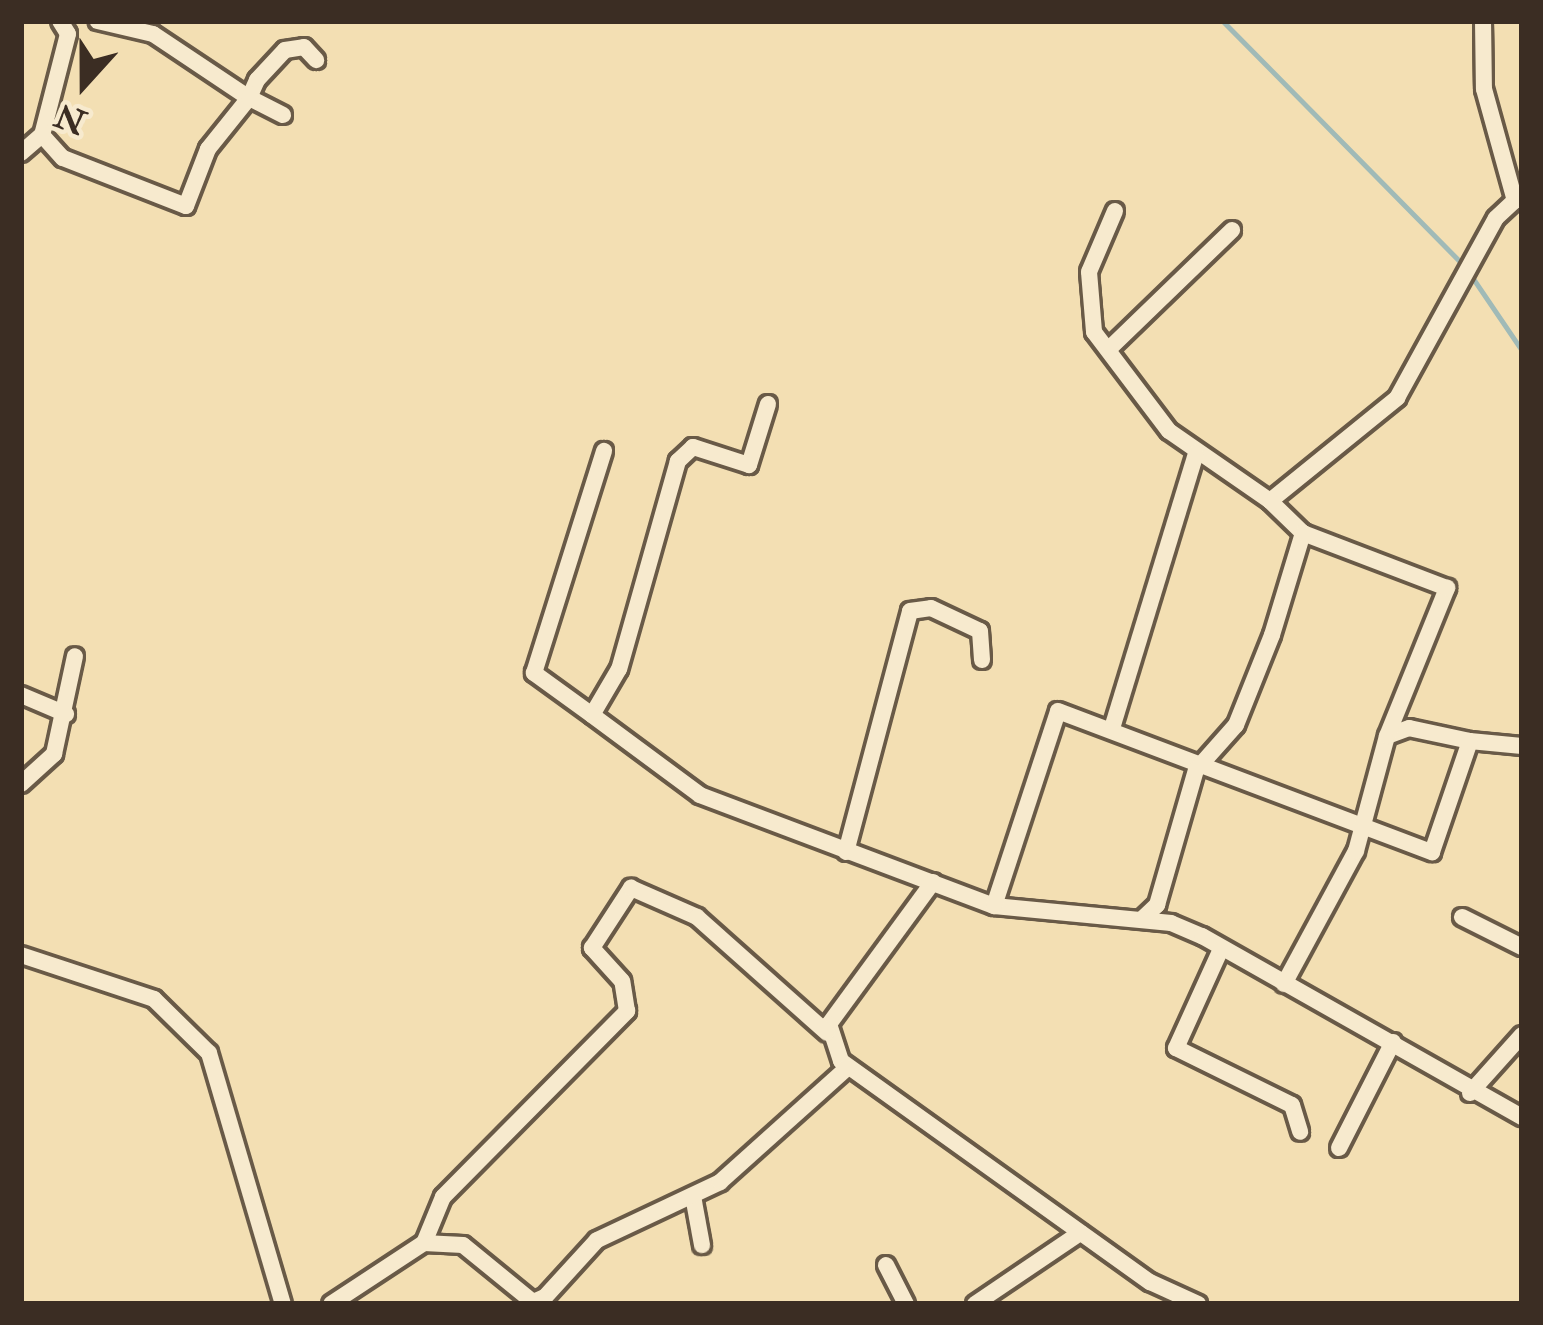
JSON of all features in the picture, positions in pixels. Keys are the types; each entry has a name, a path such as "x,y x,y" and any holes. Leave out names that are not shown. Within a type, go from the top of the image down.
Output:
{"street":[{"path":"60,21 68,34 29,142 186,206 208,149 285,50 304,47 316,60"},
{"path":"97,21 153,34 248,98 283,115"},
{"path":"1270,502 1397,398 1518,198 1484,89 1484,21"},
{"path":"1115,211 1086,304 1112,346 1196,453 1270,502 1303,532 1447,588 1387,736 1363,826 1285,984"},
{"path":"1112,346 1232,230"},
{"path":"592,715 619,669 678,461 693,447 749,465 768,404"},
{"path":"604,452 534,673 689,790 994,906 1142,919 1221,949 1393,1042 1470,1093 1522,1118"},
{"path":"1112,725 1196,453"},
{"path":"1142,919 1157,904 1205,765 1236,725 1303,532"},
{"path":"846,852 910,611 931,608 980,631 982,660"},
{"path":"21,784 54,754 75,656"},
{"path":"21,695 66,713"},
{"path":"994,906 1050,718 1112,725 1432,852 1470,741"},
{"path":"1387,736 1409,728 1522,746"},
{"path":"827,1033 933,882"},
{"path":"331,1304 364,1297 424,1243 443,1197 627,1011 622,981 592,948 631,888 697,916 827,1033 848,1067 1080,1233 1198,1304"},
{"path":"1462,917 1522,946"},
{"path":"1221,949 1176,1048 1276,1093 1300,1132"},
{"path":"21,955 154,999 208,1053 283,1304"},
{"path":"1470,1093 1522,1035"},
{"path":"1339,1148 1393,1042"},
{"path":"424,1243 464,1245 533,1303 597,1240 693,1196 848,1067"},
{"path":"693,1196 701,1245"},
{"path":"975,1304 1080,1233"},
{"path":"886,1265 906,1304"}],"waterway":[{"path":"1223,21 1465,266"},
{"path":"1471,275 1522,350"}]}
